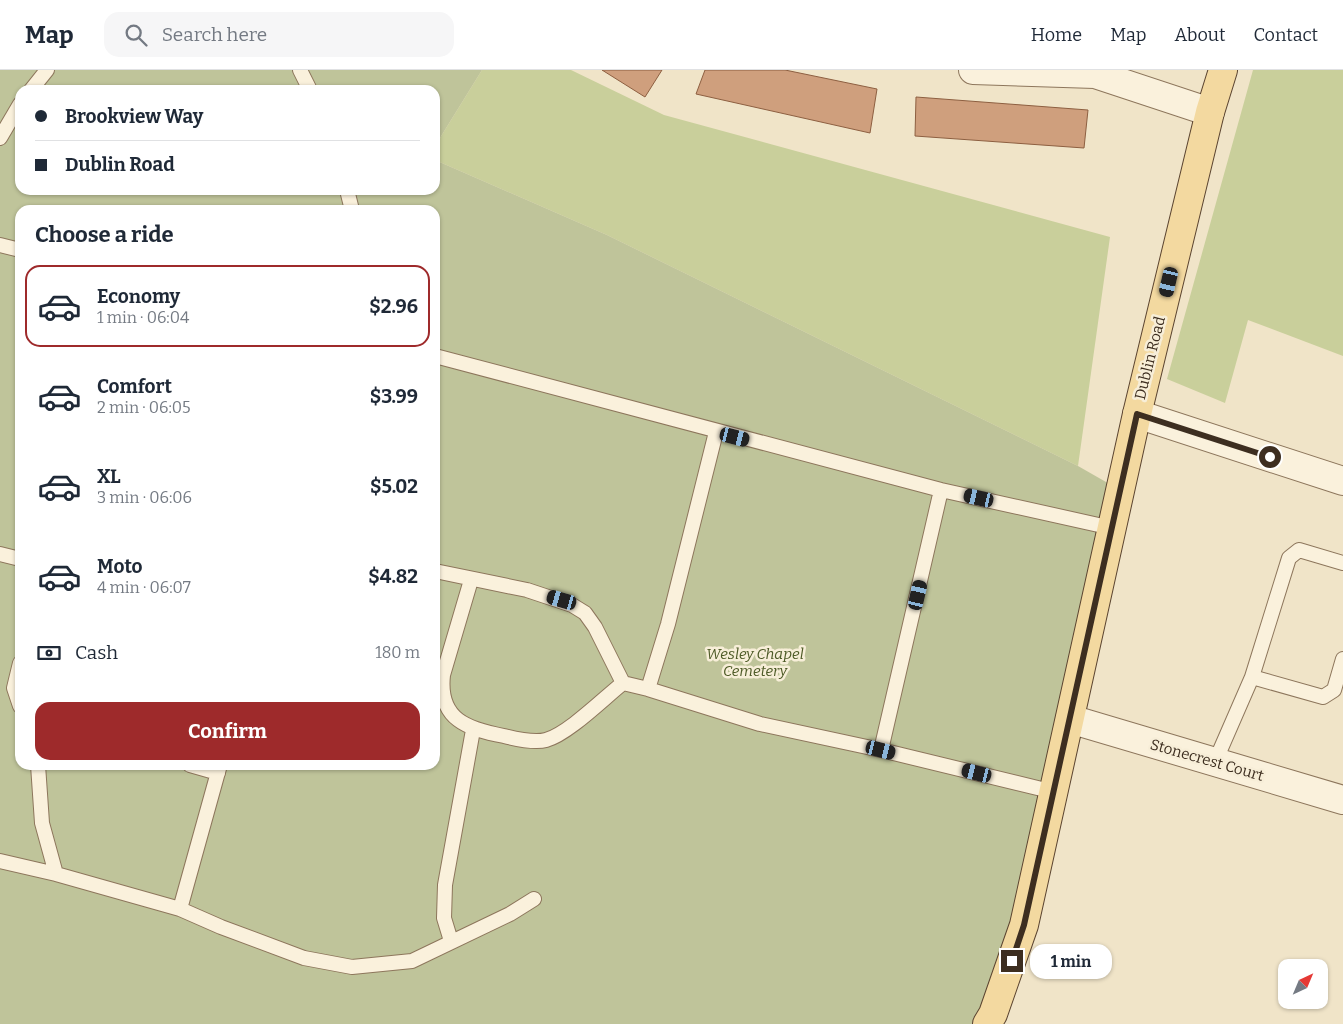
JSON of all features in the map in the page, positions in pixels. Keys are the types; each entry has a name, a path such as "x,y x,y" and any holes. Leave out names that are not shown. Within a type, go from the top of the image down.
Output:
{"main road":[{"name":"Dublin Road","path":"987,1024 993,1014 1024,925 1137,414 1210,112 1223,70"}],"street":[{"path":"973,70 1094,72 1210,112"},
{"path":"1137,414 1343,481"},
{"name":"Stonecrest Court","path":"1070,720 1343,800"}],"lane":[{"path":"35,85 47,70"},
{"path":"300,70 308,85"},
{"path":"0,138 15,112"},
{"path":"0,245 15,249"},
{"path":"440,357 716,432 941,490 1112,528"},
{"path":"648,689 668,624 716,432"},
{"path":"881,750 941,490"},
{"path":"1215,762 1252,677 1289,558 1299,550 1343,563"},
{"path":"0,554 15,558"},
{"path":"440,572 527,590 562,600 585,613 595,627 624,683 760,724 881,750 1054,792"},
{"path":"471,580 443,676 441,690 451,714 473,730 514,738 545,741 558,734 624,683"},
{"path":"1252,677 1323,697 1334,690 1343,659"},
{"path":"451,941 444,918 445,886 473,730"},
{"path":"38,770 42,823 56,874"},
{"path":"180,909 219,770"},
{"path":"0,861 56,874 180,909 221,927 304,958 352,967 412,961 510,914 534,899"}],"green space":[{"name":"Wesley Chapel Cemetery","path":"0,70 482,70 440,138 440,85 15,85 15,195 440,195 440,162 607,235 1078,466 1120,490 986,1024 0,1024"},
{"path":"482,70 571,70 664,115 1110,237 1078,466 607,235 440,162 440,138"},
{"path":"1253,70 1343,70 1343,356 1248,320 1225,403 1167,379"}],"building":[{"path":"602,70 662,70 645,97"},
{"path":"705,70 785,70 877,89 870,133 696,94"},
{"path":"916,97 1088,110 1084,148 915,136"}],"route":[{"path":"1012,961 1024,925 1137,414 1270,457"}]}
